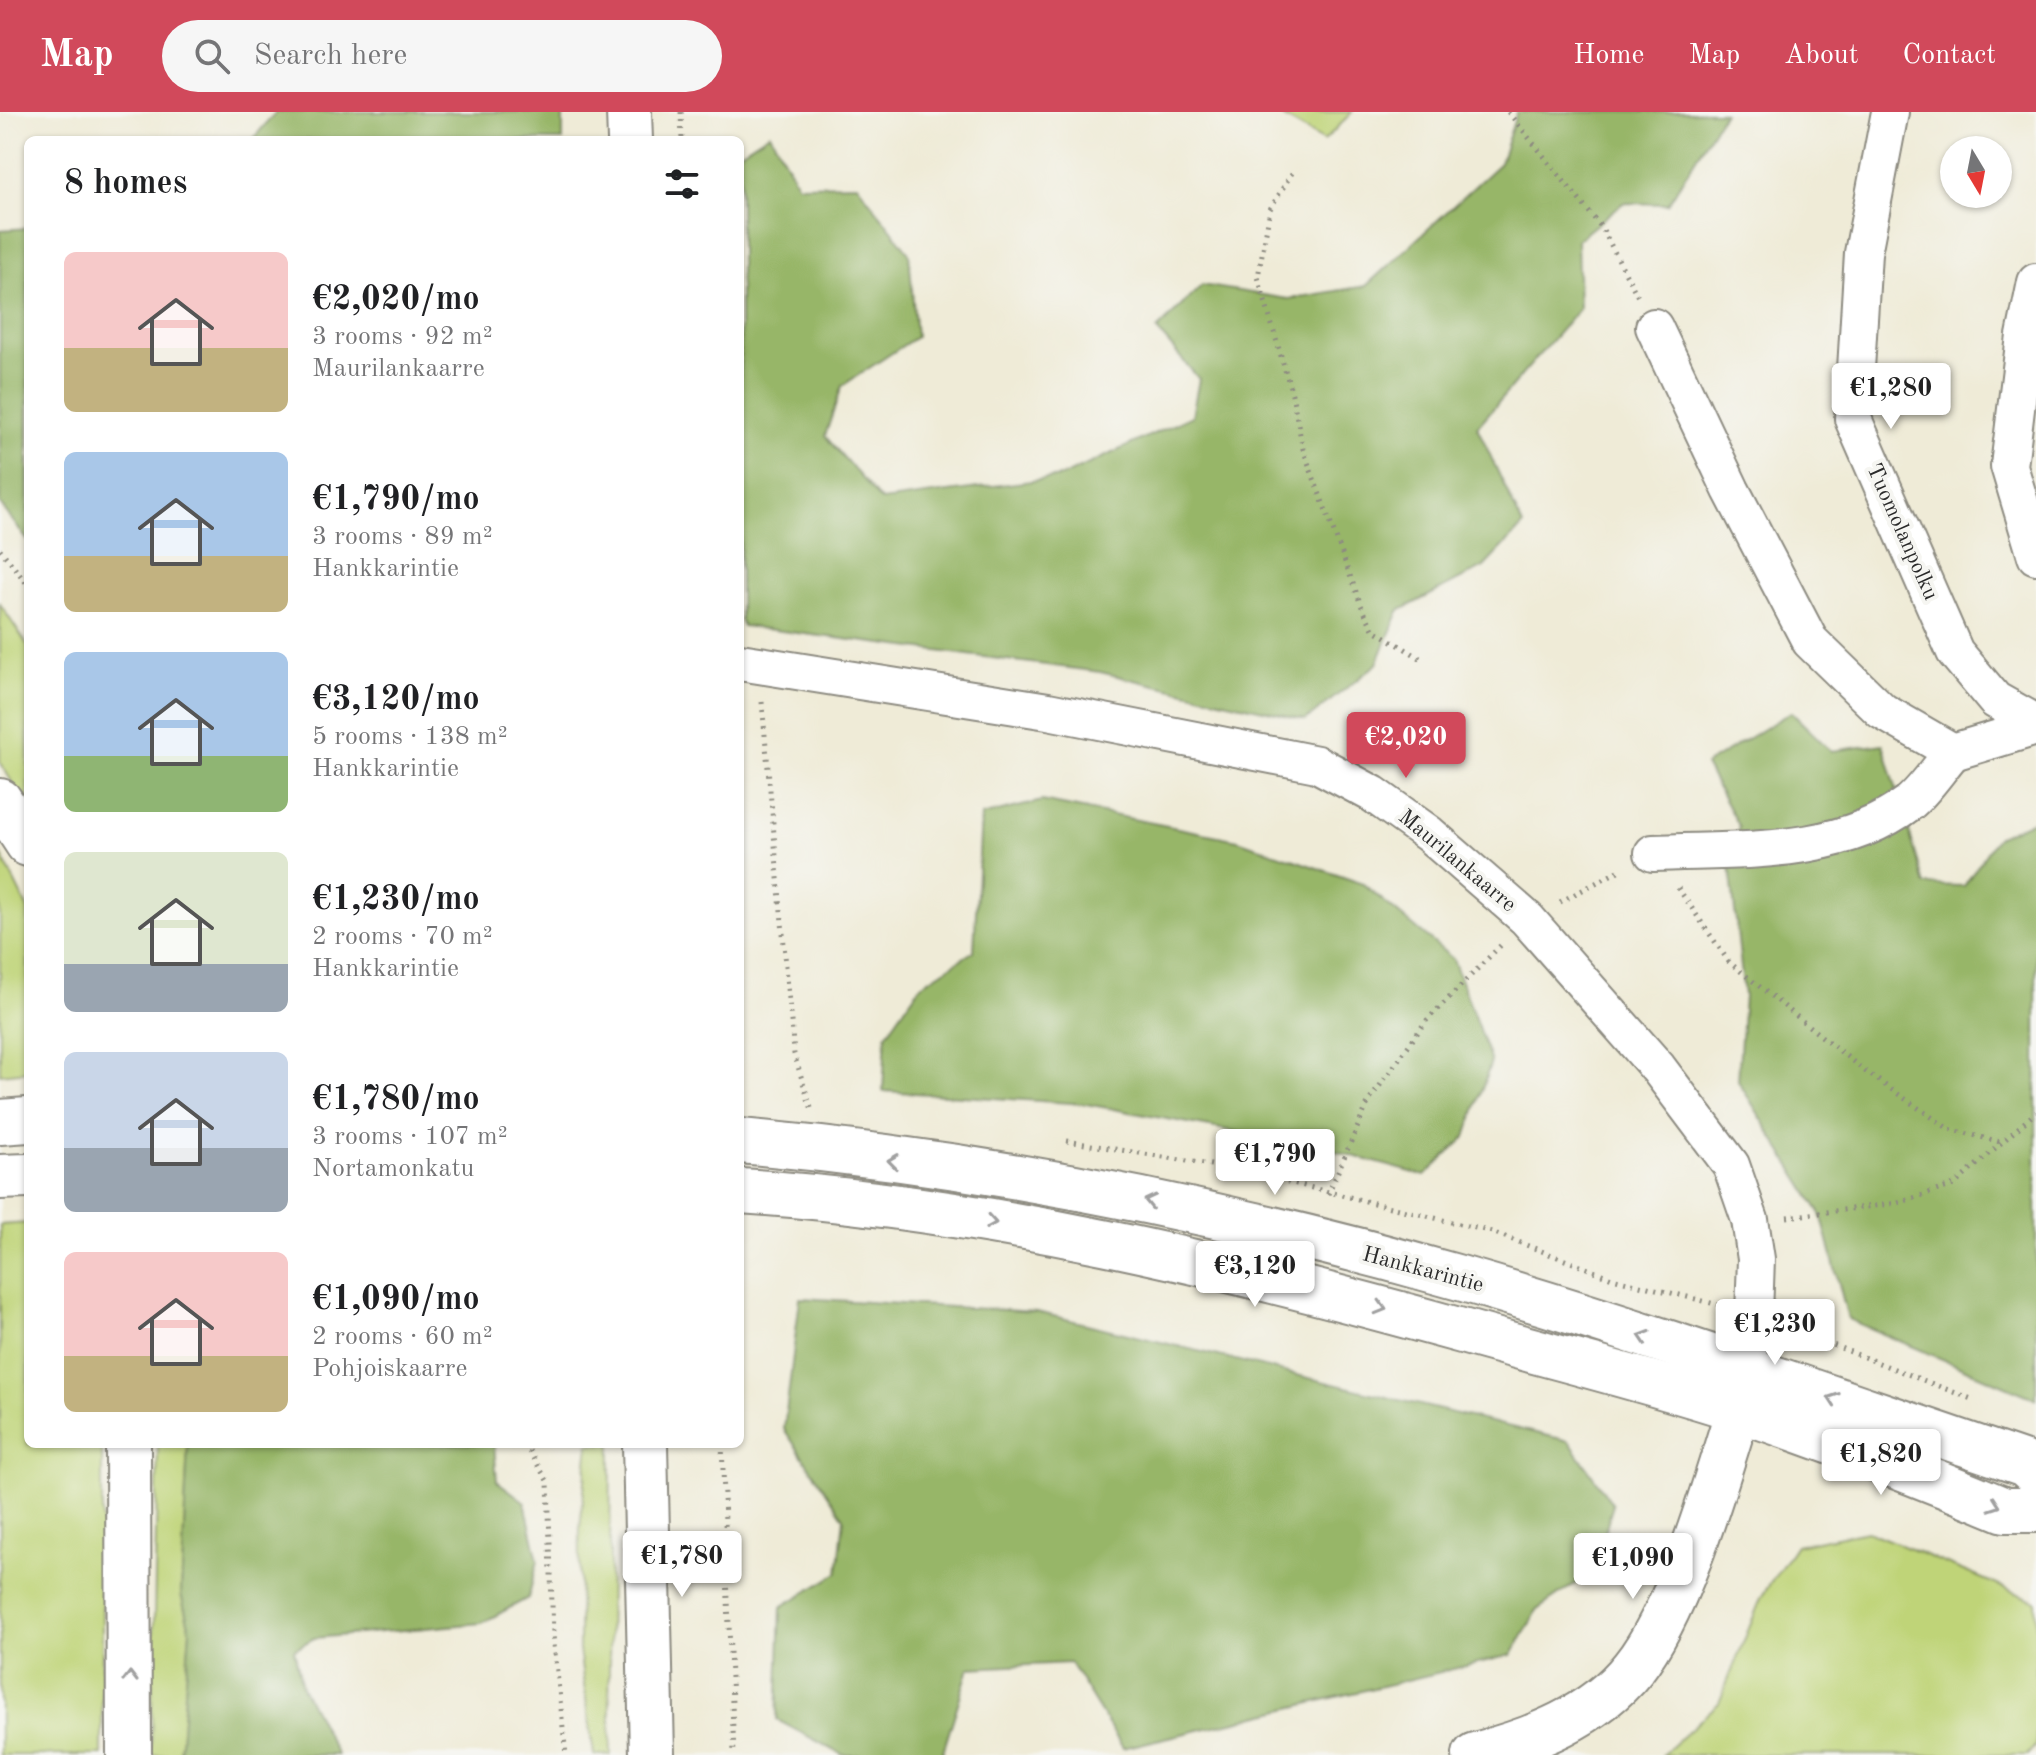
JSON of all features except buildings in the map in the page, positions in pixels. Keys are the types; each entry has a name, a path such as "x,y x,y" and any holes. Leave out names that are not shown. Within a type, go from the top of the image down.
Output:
{"main road":[{"path":"629,112 630,136"},
{"path":"0,801 24,838"},
{"path":"0,1122 24,1120"},
{"name":"Hankkarintie","path":"759,1143 1144,1199 1460,1278 1741,1389 2005,1510 2036,1510"},
{"path":"0,1177 24,1176"},
{"name":"Hankkarintie","path":"757,1192 912,1209 1151,1249 1741,1389 2025,1464 2036,1474"},
{"path":"1475,1755 1526,1742 1571,1719 1632,1669 1656,1633 1677,1583 1741,1389"},
{"path":"128,1448 129,1755"},
{"path":"645,1448 652,1755"}],"street":[{"name":"Tuomolanpolku","path":"1890,112 1863,253 1853,419 1955,652 1995,700 2036,725"},
{"path":"2036,282 2025,336 2009,466 2036,556"},
{"path":"1654,327 1731,490 1810,641 1882,711 1953,752"},
{"name":"Maurilankaarre","path":"749,664 1048,711 1317,764 1373,794 1429,834 1515,931 1658,1068 1731,1165 1750,1220 1756,1259 1754,1314 1741,1389"},
{"path":"1653,853 1766,852 1855,831 1909,803 1953,752 2036,725"}],"path":[{"path":"681,112 682,136"},
{"path":"1508,112 1602,228 1654,327"},
{"path":"1292,173 1270,209 1258,277 1292,394 1303,449 1361,605 1373,629 1420,658"},
{"path":"0,549 24,580"},
{"path":"749,664 794,1054 812,1112"},
{"path":"1328,1194 1369,1101 1426,1021 1515,931 1653,853 1729,962 1866,1072 1949,1129 2004,1143"},
{"path":"1750,1220 1898,1203 1954,1185 2036,1112"},
{"path":"527,1448 548,1482 553,1635 566,1755"},
{"path":"722,1448 734,1755"}],"green space":[{"path":"276,112 563,112 563,136 255,136"},
{"path":"1285,112 1352,112 1324,141 1281,116"},
{"path":"1517,112 1724,112 1668,204 1623,203 1577,240 1579,309 1477,427 1523,526 1484,567 1399,611 1377,664 1306,720 1100,672 744,626 744,149 770,133 798,185 857,184 909,253 916,337 842,386 825,436 881,501 1061,477 1192,416 1199,379 1157,330 1202,285 1288,299 1366,286 1500,163"},
{"path":"24,228 24,536 0,504 0,230"},
{"path":"0,604 24,640 24,802 0,762"},
{"path":"1791,712 1831,751 1883,744 1925,885 1964,886 1998,836 2036,819 2036,1399 1848,1319 1821,1214 1738,1081 1744,996 1729,856 1739,827 1705,765"},
{"path":"1042,801 1238,840 1363,884 1453,959 1491,1062 1466,1137 1425,1176 1324,1148 1086,1104 883,1091 886,1035 921,985 974,951 981,816"},
{"path":"0,852 24,901 24,1071 0,1074"},
{"path":"24,1223 24,1448 102,1448 102,1755 0,1755 0,1225"},
{"path":"800,1298 1037,1312 1569,1441 1613,1505 1592,1572 1537,1610 1512,1655 1123,1748 1070,1663 969,1668 942,1755 843,1755 777,1720 781,1607 838,1573 844,1518 784,1429"},
{"path":"158,1448 188,1448 181,1594 190,1630 180,1755 151,1755"},
{"path":"188,1448 494,1448 497,1481 525,1502 538,1561 528,1598 482,1623 314,1638 294,1649 302,1687 337,1755 180,1755 190,1630 181,1594"},
{"path":"589,1448 611,1448 611,1755 594,1755 579,1650 580,1528"},
{"path":"1867,1531 2036,1601 2036,1745 2027,1755 1662,1755 1719,1703 1762,1596 1796,1545"}]}
